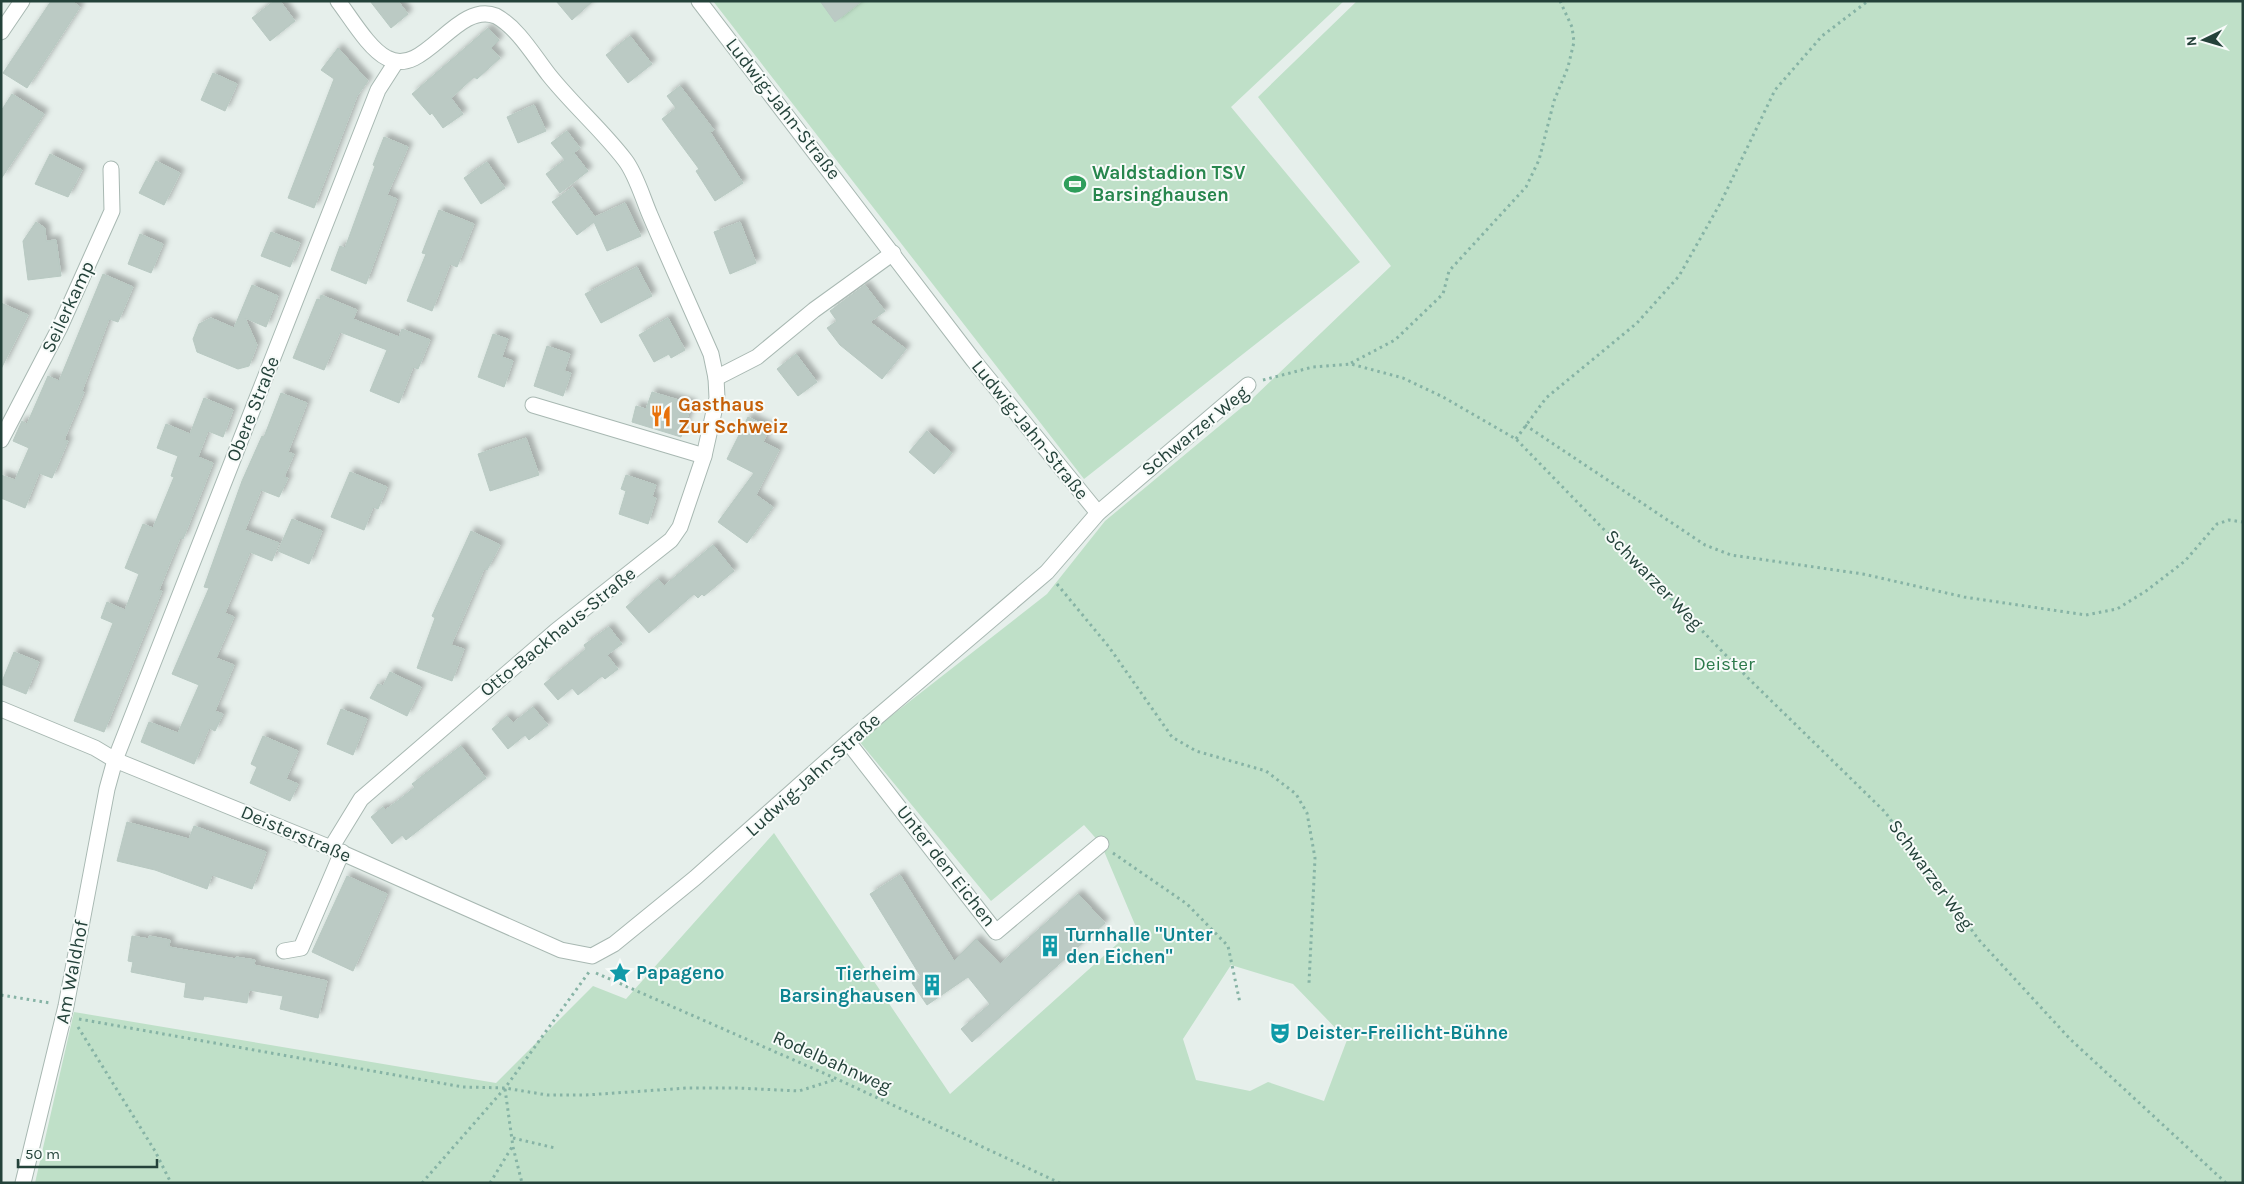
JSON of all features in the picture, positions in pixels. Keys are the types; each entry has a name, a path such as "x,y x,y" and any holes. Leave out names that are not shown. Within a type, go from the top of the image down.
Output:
{"street":[{"path":"1,32 22,1"},
{"path":"338,1 376,50 396,62"},
{"name":"Ludwig-Jahn-Straße","path":"591,963 695,878 848,742 1047,572 1098,512 974,361 699,1"},
{"name":"Otto-Backhaus-Straße","path":"284,951 301,948 337,850 361,799 556,631 671,540 680,527 704,456 717,398 716,378 711,354 626,162 551,77 513,30 496,16 480,13 465,18 418,55 396,62"},
{"name":"Obere Straße","path":"115,760 375,98 396,62"},
{"name":"Seilerkamp","path":"1,440 60,327 112,211 111,169"},
{"path":"716,378 757,357 814,310 893,253"},
{"name":"Schwarzer Weg","path":"1098,512 1248,385"},
{"path":"533,406 704,456"},
{"name":"Deisterstraße","path":"1,709 95,748 115,760 337,850 591,963"},
{"name":"Unter den Eichen","path":"848,742 996,932 1101,844"},
{"name":"Am Waldhof","path":"24,1183 66,1006 107,789 115,760"}],"path":[{"path":"1351,364 1395,340 1443,294 1449,271 1526,187 1539,160 1554,101 1568,67 1574,42 1572,27 1560,1"},
{"path":"1516,439 1546,398 1637,324 1678,276 1721,202 1775,90 1822,36 1868,1"},
{"name":"Schwarzer Weg","path":"1248,385 1280,374 1314,367 1351,364 1402,378 1443,398 1516,439 1748,678 1885,812 1979,940 2070,1039 2226,1183"},
{"path":"1525,425 1705,544 1731,555 1863,574 1964,597 2086,616 2117,609 2146,591 2185,561 2217,524 2229,520 2243,522"},
{"path":"1047,572 1080,609 1109,647 1172,737 1196,751 1266,771 1296,794 1307,813 1315,858 1309,983"},
{"path":"1101,844 1187,904 1228,946 1240,1003"},
{"path":"422,1183 505,1088 591,963"},
{"name":"Rodelbahnweg","path":"591,963 1060,1183"},
{"path":"1,996 66,1006"},
{"path":"171,1183 155,1151 73,1018 463,1087 505,1088 547,1095 586,1095 687,1088 799,1091 837,1078"},
{"path":"505,1088 513,1147 522,1183"},
{"path":"513,1138 555,1148"},
{"path":"490,1183 513,1147"}],"green space":[{"name":"Waldstadion TSV Barsinghausen","path":"713,1 1344,1 1231,107 1360,262 1084,479"},
{"name":"Deister","path":"1357,1 2243,1 2243,1183 35,1183 74,1012 496,1083 593,986 626,999 774,833 950,1094 1136,927 1101,844 1084,825 991,901 859,741 1047,594 1105,521 1253,398 1391,266 1258,97","holes":["1231,965 1293,984 1347,1040 1324,1101 1268,1082 1250,1091 1196,1080 1183,1039"]}],"building":[{"path":"51,1 72,1 80,7 27,88 3,73"},
{"path":"274,1 280,1 295,21 270,41 252,18"},
{"path":"370,1 398,1 408,14 391,28"},
{"path":"556,1 593,1 572,20"},
{"path":"820,1 862,1 835,22"},
{"path":"488,28 499,40 491,48 500,58 477,79 474,77 451,98 463,114 443,128 432,113 430,115 412,94"},
{"path":"630,36 652,64 628,83 606,55"},
{"path":"338,48 368,81 357,96 314,208 288,198 334,79 321,70"},
{"path":"213,73 237,84 225,111 201,100"},
{"path":"680,86 714,130 710,132 743,183 715,201 696,171 699,169 662,119 676,108 667,96"},
{"path":"12,94 44,114 1,179 1,111"},
{"path":"534,105 546,131 518,143 507,117"},
{"path":"567,131 580,148 572,154 574,153 588,171 560,193 546,174 565,160 551,143"},
{"path":"384,137 408,147 387,195 397,199 366,284 331,270 340,246 345,248"},
{"path":"50,154 82,170 68,197 35,184"},
{"path":"156,161 180,173 164,205 139,193"},
{"path":"487,162 505,188 481,204 464,178"},
{"path":"573,187 595,217 625,203 641,236 607,251 594,222 577,235 552,202"},
{"path":"439,210 474,224 457,267 450,264 432,311 407,301 426,254 422,253"},
{"path":"36,222 45,228 46,241 56,240 61,276 28,280 23,241"},
{"path":"740,222 756,263 730,274 714,232"},
{"path":"271,232 300,243 290,267 261,256"},
{"path":"140,234 163,244 151,273 128,264"},
{"path":"637,267 652,296 601,323 585,294"},
{"path":"103,274 133,287 118,322 109,319 82,391 84,392 64,440 68,441 52,478 39,473 25,508 1,498 1,475 15,480 29,448 13,441 22,421 27,424 48,376 59,381"},
{"path":"252,285 278,296 266,327 245,318 257,345 249,366 238,369 197,352 193,339 199,324 211,318 234,328"},
{"path":"865,285 885,311 870,322 906,349 882,379 840,345 827,328 837,321 830,311"},
{"path":"321,295 357,310 353,319 399,337 402,329 430,340 418,369 413,367 399,403 370,391 387,350 340,332 324,370 293,358 317,299 320,300"},
{"path":"1,303 28,315 1,369"},
{"path":"668,318 685,350 671,358 669,354 654,362 639,335"},
{"path":"493,334 508,339 502,357 513,361 504,387 478,377"},
{"path":"547,346 570,354 564,371 571,373 563,396 534,386"},
{"path":"796,354 817,382 798,396 777,369"},
{"name":"Gasthaus Zur Schweiz","path":"652,392 692,404 681,437 632,422 636,406 646,409"},
{"path":"281,393 307,403 288,452 294,454 284,477 288,478 279,497 261,490 245,530 279,543 272,561 250,552 225,613 234,617 216,658 234,665 215,711 223,714 215,731 209,728 194,764 141,742 149,722 178,733 199,685 172,674 209,588 204,587 242,481 262,436 264,437"},
{"path":"204,398 233,410 223,437 208,431 198,457 213,463 183,539 180,538 159,590 162,591 104,732 74,721 113,623 101,618 107,602 125,610 139,574 125,568 143,524 153,528 174,477 171,476 178,456 157,448 166,424 190,434"},
{"path":"748,417 770,428 763,442 779,450 756,495 773,507 747,543 718,522 754,473 727,459"},
{"path":"927,431 952,453 934,474 909,452"},
{"path":"526,438 539,475 490,491 478,454"},
{"path":"350,472 387,487 378,509 373,507 364,530 331,517"},
{"path":"626,475 656,485 652,497 656,498 648,524 619,514 626,491 621,489"},
{"path":"292,519 322,531 309,564 278,551"},
{"path":"471,531 500,545 487,570 484,569 451,645 464,649 452,681 417,668 435,618 432,616"},
{"path":"713,545 734,571 704,596 702,594 698,598 694,594 649,633 626,607 658,579 664,586"},
{"path":"609,627 622,644 607,655 618,669 605,679 602,676 578,695 572,688 558,700 544,684 586,649 584,645"},
{"path":"14,652 39,662 26,694 1,684"},
{"path":"390,672 421,687 407,716 370,698 378,684 383,686"},
{"path":"533,707 548,725 529,740 525,735 508,749 492,729 507,716 513,723"},
{"path":"341,709 367,719 353,755 327,744"},
{"path":"263,736 298,751 286,779 298,784 290,801 250,783 257,767 251,764"},
{"path":"461,746 486,778 406,840 402,835 392,844 371,817 383,807 385,810 399,800 415,787 412,784"},
{"path":"127,822 189,839 194,826 266,852 252,889 212,875 207,889 155,870 117,861"},
{"path":"900,875 954,961 976,939 1000,964 1078,894 1105,923 972,1042 961,1029 990,1004 968,977 927,1005 912,983 921,977 870,894"},
{"path":"347,876 387,894 353,971 312,952"},
{"path":"132,936 149,939 149,936 170,940 169,947 236,959 236,957 255,960 254,965 327,981 318,1018 280,1009 283,996 249,990 247,1003 204,996 203,1000 184,997 186,983 131,972 133,962 128,961"}],"place":[{"name":"Waldstadion TSV Barsinghausen","path":"1075,184"},
{"name":"Gasthaus Zur Schweiz","path":"661,416"},
{"name":"Turnhalle \"Unter den Eichen\"","path":"1050,946"},
{"name":"Papageno","path":"620,973"},
{"name":"Tierheim Barsinghausen","path":"932,985"},
{"name":"Deister-Freilicht-Bühne","path":"1280,1033"}]}
